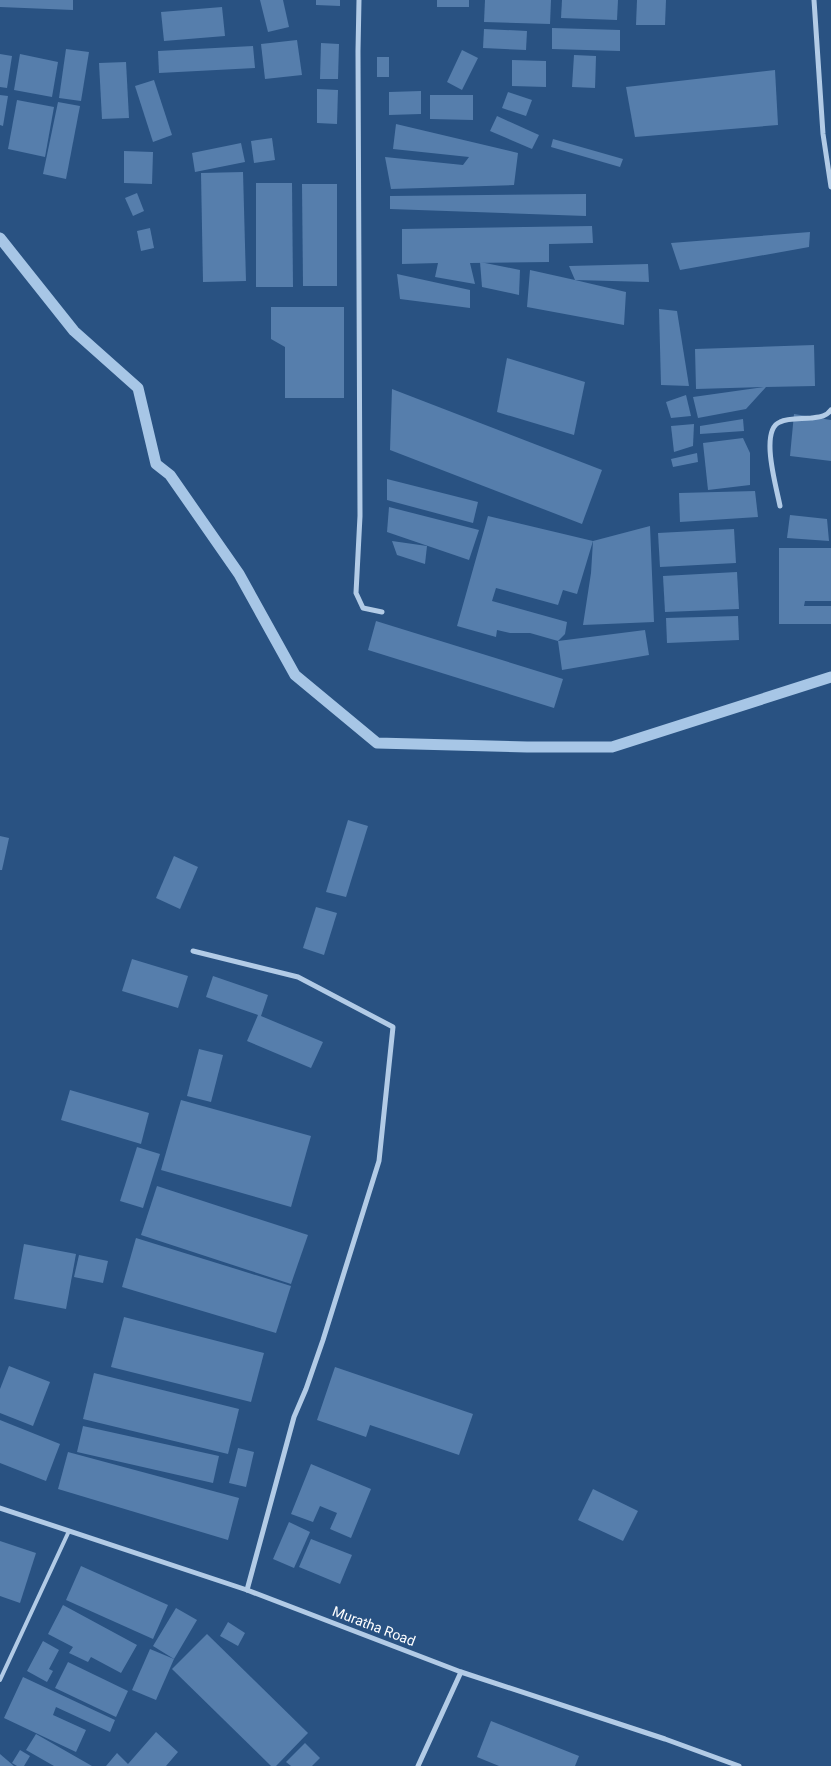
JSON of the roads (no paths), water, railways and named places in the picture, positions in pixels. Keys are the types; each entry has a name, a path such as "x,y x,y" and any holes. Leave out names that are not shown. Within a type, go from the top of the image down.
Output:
{"street":[{"path":"359,0 360,516 356,593 363,608 382,612"},
{"path":"814,0 823,134 831,187"},
{"path":"780,506 769,445 774,426 780,422 820,417 828,414 831,410"},
{"path":"193,951 298,976 393,1027 380,1161 324,1340 294,1417 247,1590"},
{"name":"Muratha Road","path":"0,1508 247,1590 461,1672 665,1739 739,1766"},
{"path":"418,1766 461,1672"}],"lane":[{"path":"0,1680 69,1531"}],"waterway":[{"path":"0,238 74,331 138,388 156,464 170,475 239,574 295,675 377,743 612,747 831,677"}]}
